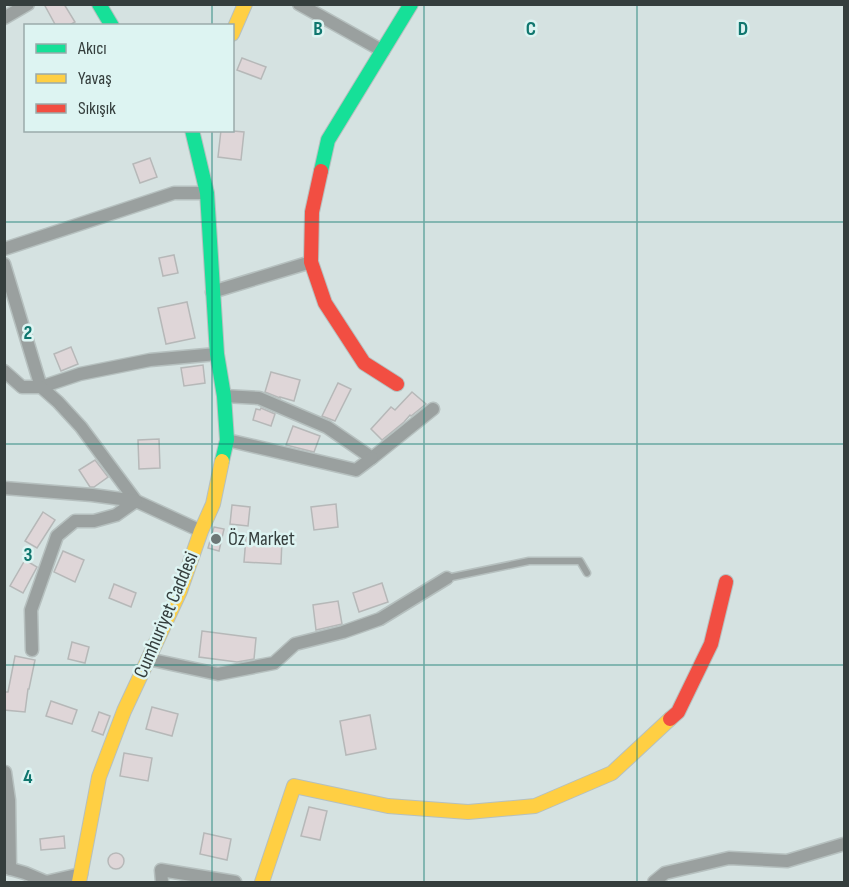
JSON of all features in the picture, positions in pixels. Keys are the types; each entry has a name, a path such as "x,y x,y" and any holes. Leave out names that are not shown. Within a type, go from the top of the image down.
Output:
{"street":[{"path":"4,18 28,4"},
{"path":"99,4 111,24"},
{"path":"234,29 245,4"},
{"path":"299,4 383,51"},
{"path":"397,384 364,363 325,303 311,262 312,212 328,140 411,4"},
{"name":"Cumhuriyet Caddesi","path":"80,878 99,777 124,711 180,591 213,504 227,440 224,396 217,354 207,193 193,132"},
{"path":"4,249 174,193 207,193"},
{"path":"212,292 311,262"},
{"path":"4,264 41,387 81,427 136,501"},
{"path":"4,386 41,387 80,374 150,360 217,354"},
{"path":"4,371 22,387"},
{"path":"224,396 259,398 327,427 372,458"},
{"path":"227,440 356,470 433,409"},
{"path":"4,488 136,501 201,531"},
{"path":"32,650 31,610 57,536 75,521 94,521 116,515 136,501"},
{"path":"148,659 218,674 274,663 295,644 344,632 380,619 447,578"},
{"path":"262,882 294,786 388,806 468,812 535,806 612,772 678,712 711,644 726,582"},
{"path":"5,772 9,800 7,868 46,882 80,878"},
{"path":"654,882 665,873 729,858 787,861 844,844"},
{"path":"162,882 161,870 235,882"}],"lane":[{"path":"447,578 529,561 580,561 587,573"}],"building":[{"path":"44,4 64,4 75,22 55,24"},
{"path":"242,58 266,67 261,79 237,70"},
{"path":"221,132 244,132 241,160 218,157"},
{"path":"150,158 157,177 140,183 133,164"},
{"path":"174,255 178,273 163,276 159,258"},
{"path":"187,302 195,338 166,344 158,308"},
{"path":"71,347 78,364 61,371 54,354"},
{"path":"203,365 205,383 184,386 181,368"},
{"path":"271,372 300,380 294,401 265,392"},
{"path":"338,383 351,389 335,421 322,416"},
{"path":"412,392 426,404 382,440 371,429 391,407 395,410"},
{"path":"261,408 275,414 271,426 253,420 256,409"},
{"path":"293,426 320,436 314,452 286,445"},
{"path":"159,439 160,468 139,469 138,440"},
{"path":"95,460 108,477 94,487 90,487 79,470"},
{"path":"336,504 338,527 314,530 311,507"},
{"path":"232,505 250,507 248,526 230,524"},
{"path":"43,512 55,520 37,548 25,541"},
{"name":"Öz Market","path":"214,527 224,529 219,551 208,548"},
{"path":"246,537 282,539 281,564 244,562"},
{"path":"63,551 84,560 75,582 54,572"},
{"path":"25,560 37,567 23,593 10,586"},
{"path":"382,583 388,602 359,612 353,593"},
{"path":"114,584 136,593 131,607 109,598"},
{"path":"338,601 342,624 316,630 313,605"},
{"path":"202,631 256,638 254,659 237,662 199,657"},
{"path":"72,642 89,647 85,663 68,659"},
{"path":"15,656 35,660 25,712 4,710 4,692 8,692"},
{"path":"51,701 77,710 72,724 46,716"},
{"path":"152,707 178,714 172,736 146,729"},
{"path":"99,712 110,716 103,735 92,731"},
{"path":"370,715 376,749 346,755 340,721"},
{"path":"124,753 152,758 148,781 120,776"},
{"path":"309,807 327,811 320,840 301,836"},
{"path":"204,833 231,839 227,860 200,854"},
{"path":"64,836 65,848 41,850 40,839"},
{"path":"116,853 122,855 124,861 122,867 116,869 110,867 108,861 110,855"}],"traffic: fast":[{"path":"99,4 111,24"},
{"path":"321,171 328,140 411,4"},
{"path":"192,132 207,193 217,354 224,396 227,440 222,461"}],"traffic: slow":[{"path":"234,29 245,4"},
{"path":"79,882 99,777 124,711 180,591 213,504 222,461"},
{"path":"262,882 294,786 388,806 468,812 535,806 612,773 670,719"}],"traffic: jam":[{"path":"321,171 312,212 311,262 325,303 364,363 397,384"},
{"path":"670,719 678,712 711,644 726,582"}],"place":[{"name":"Öz Market","path":"216,539"}]}
